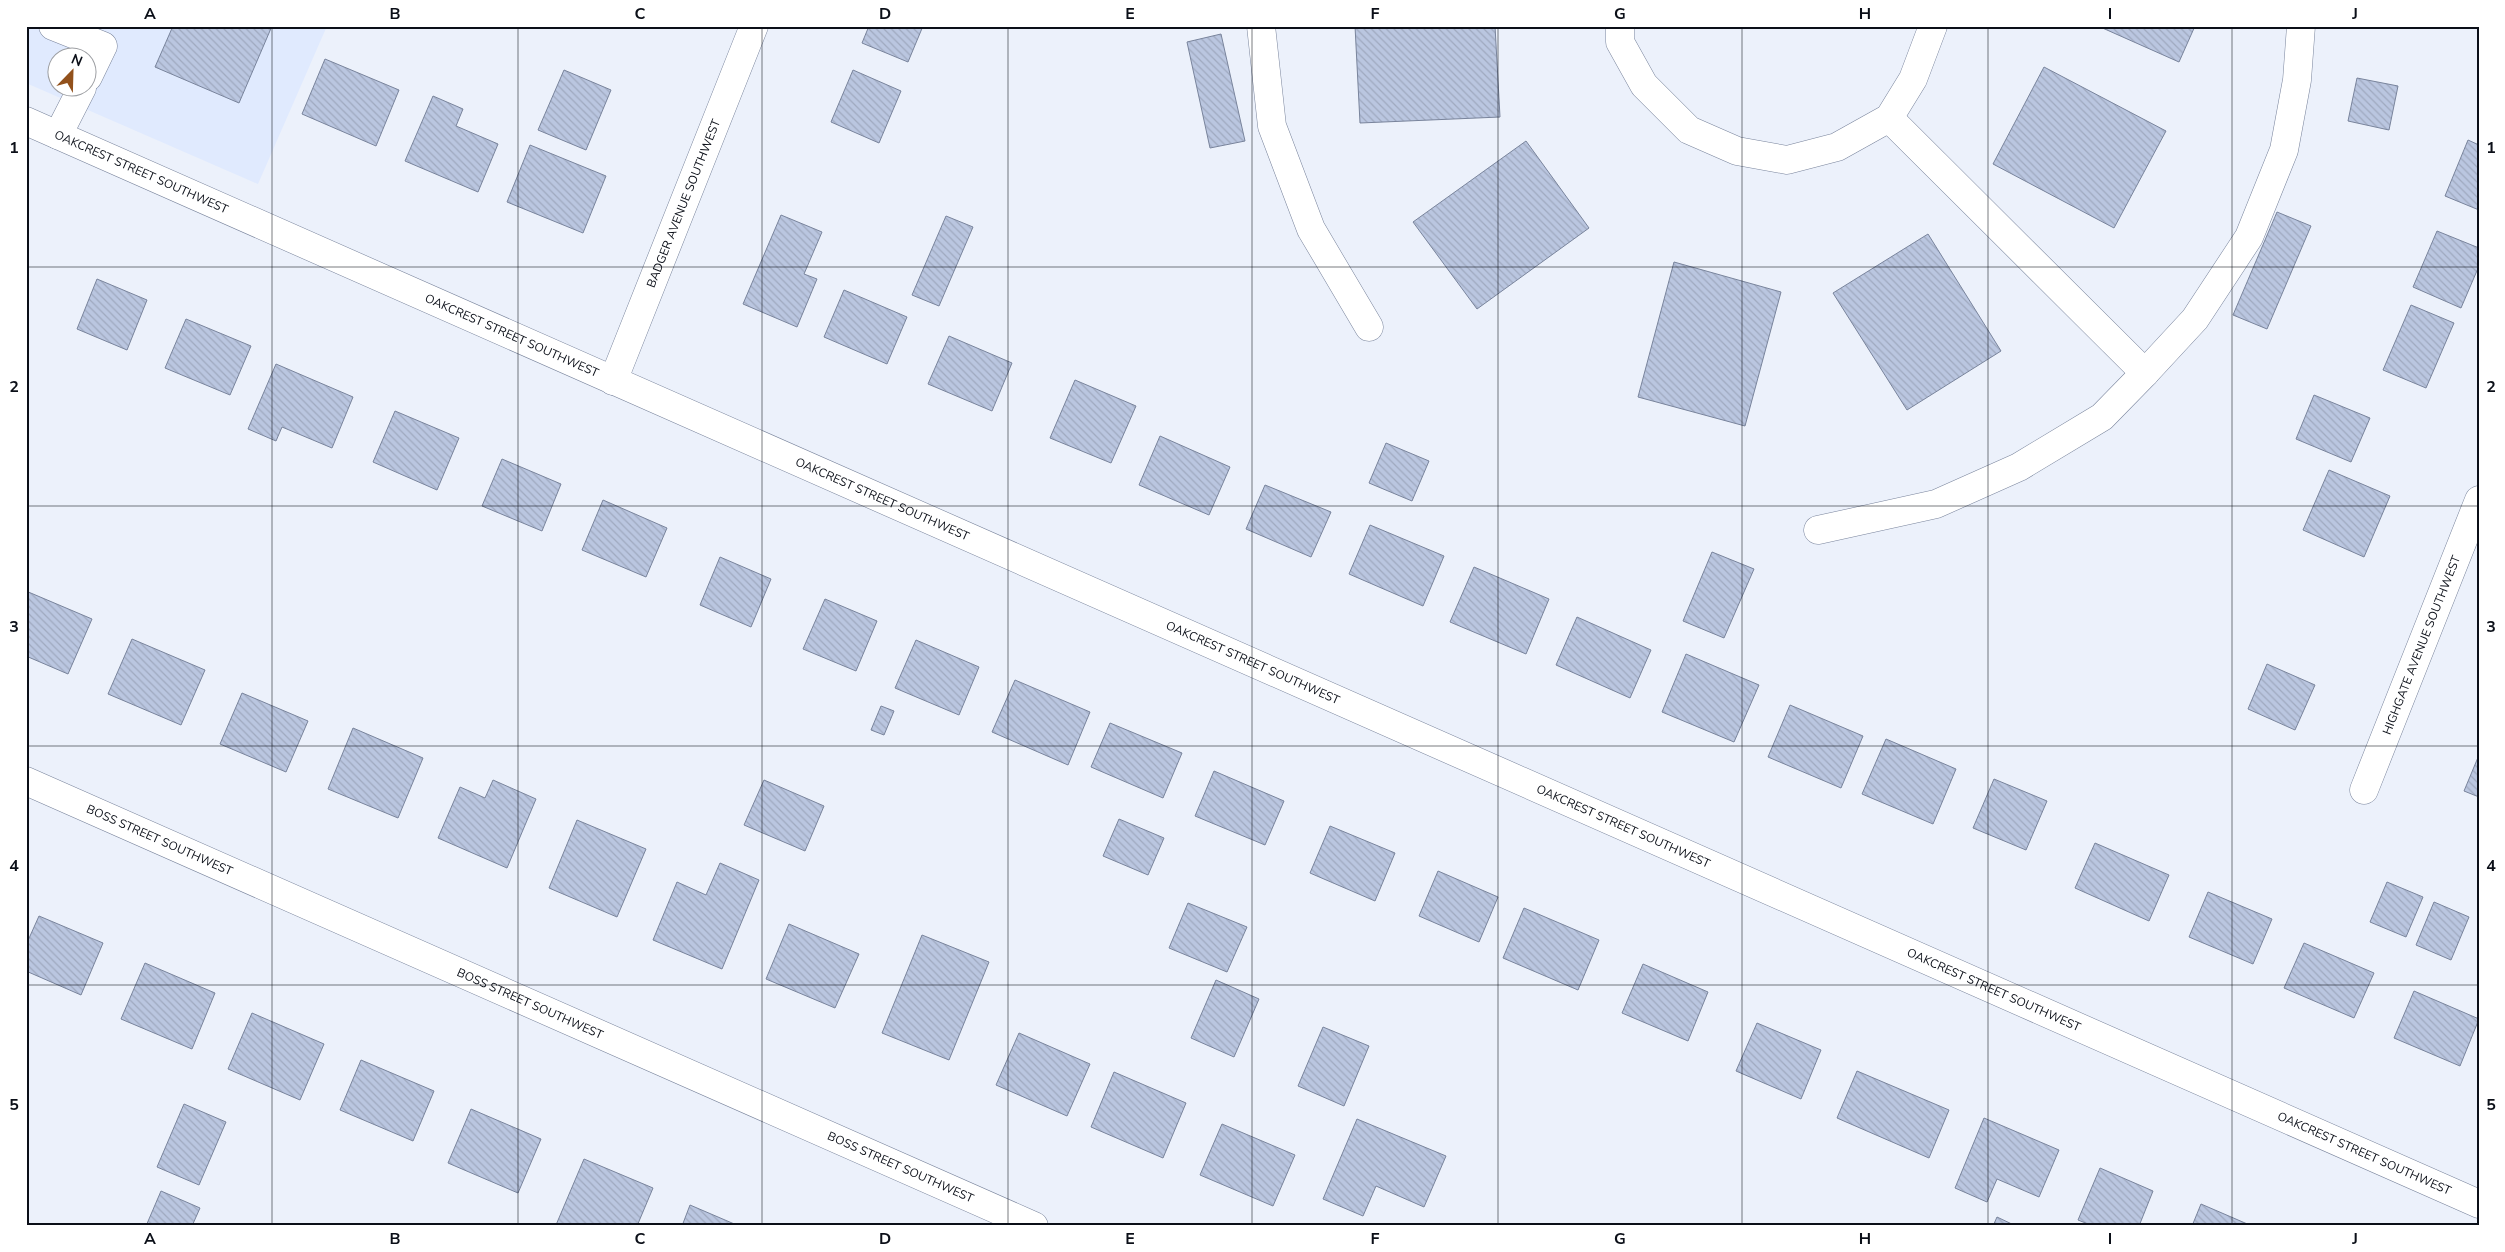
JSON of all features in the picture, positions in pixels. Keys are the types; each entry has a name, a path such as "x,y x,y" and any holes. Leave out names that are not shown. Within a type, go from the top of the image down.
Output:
{"street":[{"path":"53,26 108,36 98,56"},
{"name":"BADGER AVENUE SOUTHWEST","path":"613,381 754,26"},
{"path":"1261,26 1272,126 1311,229 1369,328"},
{"path":"1620,26 1620,42 1644,85 1688,130 1737,151 1787,160 1837,147 1889,118 1913,80 1933,26"},
{"path":"1818,530 1936,504 2019,467 2102,417 2145,373 2195,319 2249,237 2284,150 2297,80 2301,26"},
{"path":"58,135 77,98"},
{"path":"1889,118 2145,373"},
{"name":"OAKCREST STREET SOUTHWEST","path":"26,121 2479,1204"},
{"name":"HIGHGATE AVENUE SOUTHWEST","path":"2364,790 2479,500"},
{"name":"BOSS STREET SOUTHWEST","path":"26,781 1034,1226"}],"shaded area":[{"path":"26,26 327,26 258,184 60,98 98,98 98,48 48,48 48,93 26,83"}],"building":[{"path":"173,26 272,26 239,103 155,67"},
{"path":"869,26 923,26 908,62 862,43"},
{"path":"1355,26 1495,26 1500,117 1360,123"},
{"path":"2098,26 2195,26 2179,62"},
{"path":"1221,34 1245,141 1210,148 1187,42"},
{"path":"325,59 399,90 376,146 302,114"},
{"path":"2044,67 2166,131 2114,228 1993,164"},
{"path":"564,70 611,90 586,150 538,130"},
{"path":"853,70 901,91 879,143 831,122"},
{"path":"2357,78 2398,86 2389,130 2348,121"},
{"path":"433,96 463,109 456,126 498,144 478,192 405,161"},
{"path":"2468,140 2479,145 2479,210 2445,196"},
{"path":"1526,141 1589,228 1477,309 1413,222"},
{"path":"530,145 606,176 583,233 507,202"},
{"path":"2277,212 2311,226 2267,329 2233,315"},
{"path":"781,215 822,232 804,274 817,279 797,327 743,304"},
{"path":"946,216 973,227 939,306 912,295"},
{"path":"2437,231 2479,248 2479,266 2461,308 2413,287"},
{"path":"1928,234 2001,351 1907,410 1833,293"},
{"path":"1674,262 1781,292 1745,426 1638,397"},
{"path":"97,279 147,300 127,350 77,329"},
{"path":"844,290 907,317 887,364 824,337"},
{"path":"2411,305 2454,323 2426,388 2383,370"},
{"path":"186,319 251,346 230,395 165,368"},
{"path":"949,336 1012,363 992,411 928,384"},
{"path":"276,364 353,397 332,448 282,427 276,441 248,429"},
{"path":"1075,380 1136,406 1111,463 1050,438"},
{"path":"2314,395 2370,418 2351,462 2296,439"},
{"path":"395,411 459,438 437,490 373,462"},
{"path":"1160,436 1230,467 1209,515 1139,485"},
{"path":"1386,443 1429,461 1412,501 1369,483"},
{"path":"502,459 561,484 542,531 482,506"},
{"path":"2329,470 2390,496 2364,557 2303,530"},
{"path":"1265,485 1331,512 1311,557 1246,529"},
{"path":"603,500 667,528 646,577 582,550"},
{"path":"1370,525 1444,556 1423,606 1349,574"},
{"path":"1712,552 1754,569 1724,638 1683,621"},
{"path":"720,557 771,579 751,627 700,605"},
{"path":"1474,567 1549,599 1526,654 1450,622"},
{"path":"26,591 92,619 68,674 26,656"},
{"path":"825,599 877,621 856,671 803,649"},
{"path":"1577,617 1651,650 1630,698 1556,665"},
{"path":"132,639 205,670 181,725 108,694"},
{"path":"916,640 979,667 959,715 895,688"},
{"path":"1686,654 1759,685 1734,742 1662,712"},
{"path":"2267,664 2315,685 2295,730 2248,709"},
{"path":"1015,680 1090,712 1068,765 992,732"},
{"path":"242,693 308,721 286,772 220,744"},
{"path":"1790,705 1863,736 1841,788 1768,757"},
{"path":"881,706 894,711 884,735 871,730"},
{"path":"1110,723 1182,753 1163,798 1091,767"},
{"path":"353,728 423,758 398,818 328,789"},
{"path":"1886,739 1956,769 1933,824 1862,794"},
{"path":"2479,755 2479,797 2464,791"},
{"path":"1214,771 1284,801 1265,845 1195,816"},
{"path":"1994,779 2047,801 2026,850 1973,828"},
{"path":"493,780 536,799 507,868 438,838 460,787 485,798"},
{"path":"764,780 824,806 805,851 744,825"},
{"path":"1119,819 1164,838 1148,875 1103,856"},
{"path":"577,820 646,849 617,917 549,888"},
{"path":"1330,826 1395,853 1375,901 1310,873"},
{"path":"2095,843 2169,875 2149,921 2075,888"},
{"path":"720,863 759,880 722,969 653,940 677,882 706,895"},
{"path":"1438,871 1498,897 1479,942 1419,916"},
{"path":"2387,882 2423,897 2406,937 2370,922"},
{"path":"2208,892 2272,919 2253,964 2189,937"},
{"path":"2434,902 2469,917 2451,960 2416,945"},
{"path":"1188,903 1247,927 1227,972 1169,948"},
{"path":"1524,908 1599,940 1578,990 1503,958"},
{"path":"39,916 103,943 81,995 26,971 26,945"},
{"path":"789,924 859,954 835,1008 766,979"},
{"path":"922,935 989,962 949,1060 882,1033"},
{"path":"2304,943 2374,973 2354,1018 2284,988"},
{"path":"145,963 215,993 192,1049 121,1019"},
{"path":"1643,964 1708,992 1688,1041 1622,1013"},
{"path":"1216,980 1259,999 1234,1057 1191,1038"},
{"path":"2414,991 2479,1019 2460,1066 2394,1038"},
{"path":"252,1013 324,1044 300,1100 228,1069"},
{"path":"1757,1023 1821,1050 1801,1099 1736,1071"},
{"path":"1323,1027 1369,1046 1344,1106 1298,1086"},
{"path":"1019,1033 1090,1064 1067,1116 996,1085"},
{"path":"361,1060 434,1091 413,1141 340,1110"},
{"path":"1857,1071 1949,1110 1929,1158 1837,1118"},
{"path":"1114,1072 1186,1103 1163,1158 1091,1127"},
{"path":"184,1104 226,1122 199,1185 157,1167"},
{"path":"471,1109 541,1139 518,1193 448,1163"},
{"path":"1984,1118 2059,1150 2039,1197 1997,1179 1987,1202 1955,1188"},
{"path":"1357,1119 1446,1156 1424,1207 1376,1186 1363,1216 1323,1199"},
{"path":"1222,1124 1295,1155 1273,1206 1200,1175"},
{"path":"584,1159 653,1188 637,1226 556,1225"},
{"path":"2100,1168 2153,1191 2139,1226 2093,1226 2078,1220"},
{"path":"161,1191 200,1208 192,1226 146,1226"},
{"path":"2201,1204 2252,1226 2192,1226"},
{"path":"690,1205 739,1226 682,1226"},
{"path":"1997,1217 2016,1226 1993,1226"}]}
